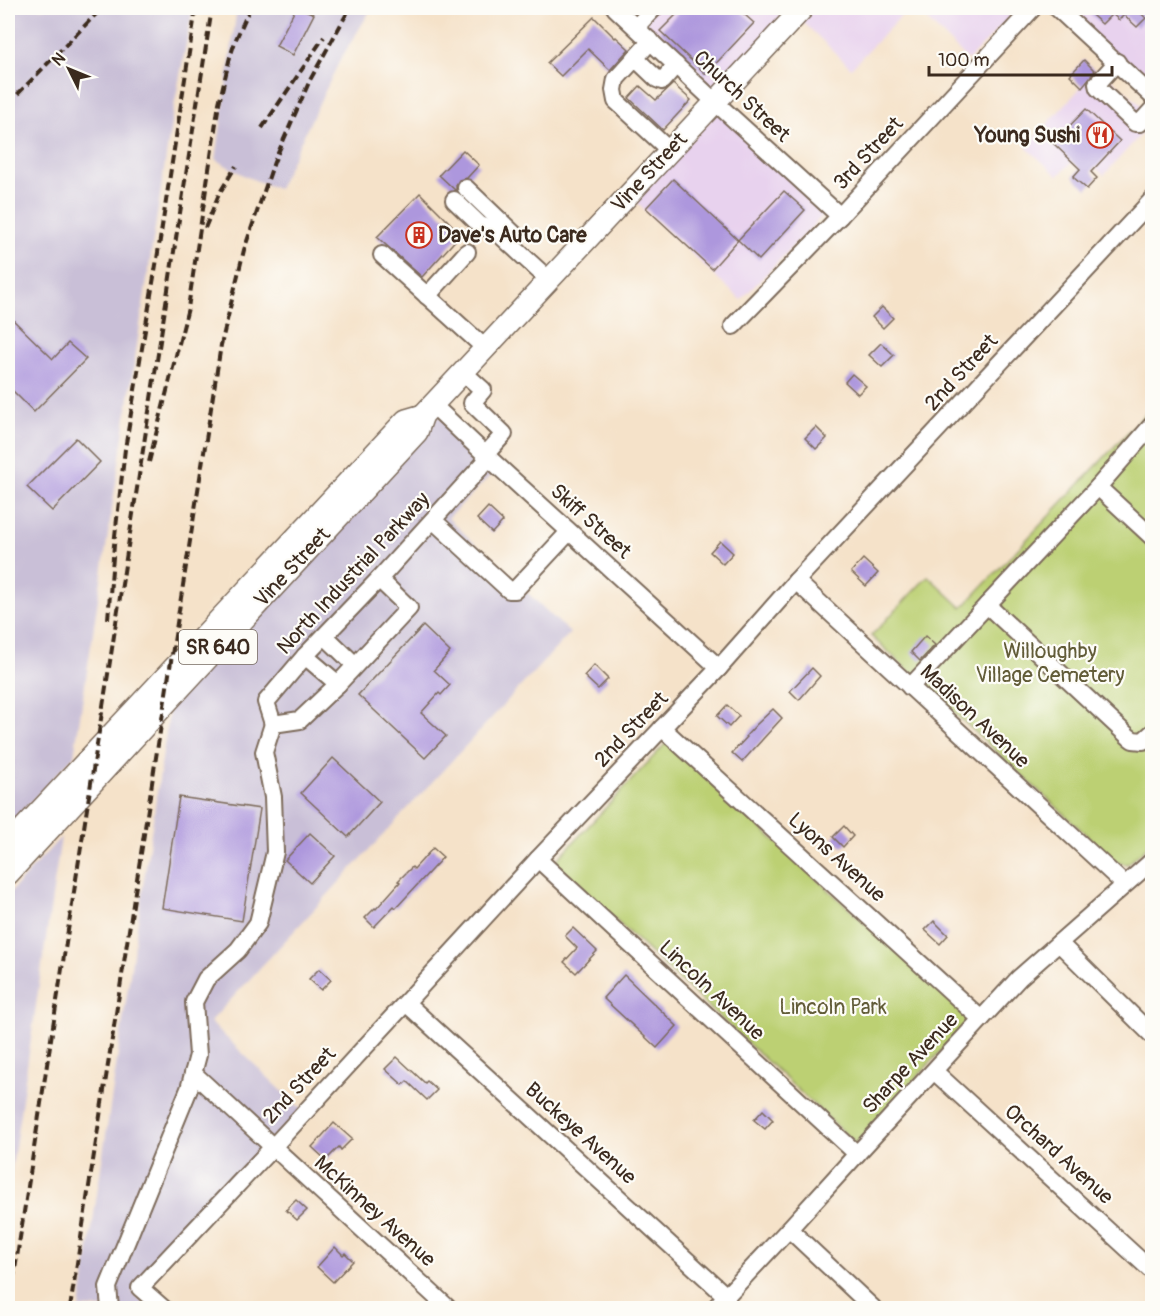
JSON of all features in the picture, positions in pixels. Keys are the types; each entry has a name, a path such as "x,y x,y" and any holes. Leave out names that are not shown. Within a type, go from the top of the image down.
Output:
{"main road":[{"name":"Vine Street","path":"8,874 417,432 428,410 715,102 796,10"},
{"name":"Vine Street","path":"8,845 406,420 428,410"}],"street":[{"name":"Church Street","path":"615,8 840,216"},
{"path":"636,27 654,8"},
{"name":"3rd Street","path":"733,326 840,216 1033,8"},
{"path":"1057,8 1152,96"},
{"path":"651,41 616,79 614,90 616,101 669,150"},
{"path":"635,58 657,80 662,81 676,65"},
{"path":"1117,62 1097,84 1098,88 1135,123 1140,123 1152,110"},
{"path":"466,188 552,276"},
{"path":"454,200 480,225 497,232 552,276"},
{"name":"2nd Street","path":"163,1308 140,1288 1152,200"},
{"path":"427,296 467,252"},
{"path":"382,255 484,348"},
{"name":"North Industrial Parkway","path":"273,724 266,702 305,656 433,520 504,434 472,403 483,390 463,372"},
{"name":"Skiff Street","path":"428,410 487,457 719,668"},
{"path":"910,687 1098,487 1152,424"},
{"path":"1098,487 1152,537"},
{"path":"433,520 509,590 515,590 569,532"},
{"path":"110,1308 108,1287 189,1089 198,1055 194,1002 206,979 238,950 258,923 275,852 273,797 264,752 273,724 300,720 338,684 409,608 379,579"},
{"name":"Madison Avenue","path":"796,581 1124,885"},
{"path":"987,605 1129,737 1143,741 1152,733"},
{"path":"325,636 355,665"},
{"path":"305,656 338,684"},
{"name":"Lyons Avenue","path":"662,728 981,1019"},
{"name":"Lincoln Avenue","path":"538,859 857,1154"},
{"name":"Sharpe Avenue","path":"720,1302 1019,978 1152,861"},
{"path":"1059,944 1152,1035"},
{"name":"Buckeye Avenue","path":"405,1003 720,1302"},
{"name":"Orchard Avenue","path":"934,1071 1152,1271"},
{"name":"McKinney Avenue","path":"193,1073 448,1308"},
{"path":"789,1229 873,1308"}],"shaded area":[{"path":"8,8 193,8 172,117 74,756 8,826"},
{"path":"237,8 372,8 340,60 278,189 247,177 216,160"},
{"path":"621,8 795,8 713,95"},
{"path":"810,8 909,8 851,68 800,19"},
{"path":"915,8 1019,8 968,60"},
{"path":"1062,8 1152,8 1152,91"},
{"path":"1099,68 1152,115 1152,122 1104,175 1080,154 1058,176 1026,147"},
{"path":"718,112 828,210 741,300 635,201"},
{"path":"438,415 497,469 448,518 570,633 210,1022 303,1111 132,1292 151,1308 80,1308 170,706"},
{"path":"61,837 8,1194 8,895"}],"green space":[{"name":"Willoughby Village Cemetery","path":"1152,407 1152,842 1128,864 1117,863 871,636 928,576 962,608"},
{"name":"Lincoln Park","path":"667,742 970,1019 856,1144 554,863"}],"building":[{"path":"296,8 314,14 293,55 276,46"},
{"path":"683,8 737,8 754,23 706,74 660,31"},
{"path":"1084,8 1135,8 1146,18 1137,27 1124,15 1119,20 1112,14 1102,24"},
{"path":"594,17 629,49 610,70 588,49 561,76 547,63"},
{"path":"1084,60 1095,71 1082,87 1070,75"},
{"path":"673,84 691,100 663,130 629,98 640,86 656,100"},
{"path":"1086,109 1120,141 1091,172 1097,178 1087,189 1073,177 1080,169 1053,143"},
{"path":"463,150 479,165 467,178 459,180 455,190 439,175"},
{"path":"673,179 738,240 712,269 646,208"},
{"path":"784,191 805,210 759,260 738,240"},
{"name":"Dave's Auto Care","path":"420,193 461,234 422,277 377,237"},
{"path":"882,307 893,318 883,328 872,317"},
{"path":"8,315 53,359 68,343 86,359 34,412 8,386"},
{"path":"881,343 894,355 882,367 869,355"},
{"path":"852,374 866,386 858,394 845,382"},
{"path":"816,427 827,438 816,449 805,438"},
{"path":"76,438 100,462 52,511 27,487"},
{"path":"488,507 503,521 492,533 477,519"},
{"path":"720,541 733,553 723,564 710,552"},
{"path":"863,559 878,573 866,586 851,572"},
{"path":"423,626 450,652 434,670 450,685 441,695 439,693 421,713 446,736 425,758 358,695"},
{"path":"925,636 935,645 920,661 911,652"},
{"path":"594,665 608,679 598,689 584,676"},
{"path":"812,668 820,676 799,700 790,691"},
{"path":"727,705 739,716 729,727 717,716"},
{"path":"773,709 782,718 742,762 732,753"},
{"path":"333,758 380,802 348,837 301,793"},
{"path":"179,797 260,809 242,921 162,908"},
{"path":"844,826 853,836 843,847 833,837"},
{"path":"310,833 335,856 310,883 285,860"},
{"path":"433,848 443,857 396,908 394,906 374,927 365,918 400,882 398,881 412,867 414,869"},
{"path":"934,921 948,935 940,944 925,930"},
{"path":"573,928 597,951 576,973 564,962 577,948 565,936"},
{"path":"319,969 331,980 321,990 309,979"},
{"path":"624,975 677,1026 657,1048 603,998"},
{"path":"397,1057 425,1083 427,1081 437,1090 427,1100 407,1081 403,1085 385,1069"},
{"path":"763,1110 773,1120 765,1129 754,1120"},
{"path":"334,1123 352,1139 341,1150 339,1147 326,1160 312,1147"},
{"path":"296,1200 307,1210 297,1220 286,1210"},
{"path":"335,1247 353,1261 333,1282 317,1267"}],"railway":[{"path":"8,104 102,8"},
{"path":"108,619 125,449 196,8"},
{"path":"9,1308 212,8"},
{"path":"149,462 188,308 219,103 230,57 250,8"},
{"path":"70,1308 221,345 244,250 274,162 310,80 350,8"},
{"path":"262,128 324,37"},
{"path":"205,228 219,194 236,166"}],"place":[{"name":"Young Sushi","path":"1100,135"},
{"name":"Dave's Auto Care","path":"419,235"}]}
